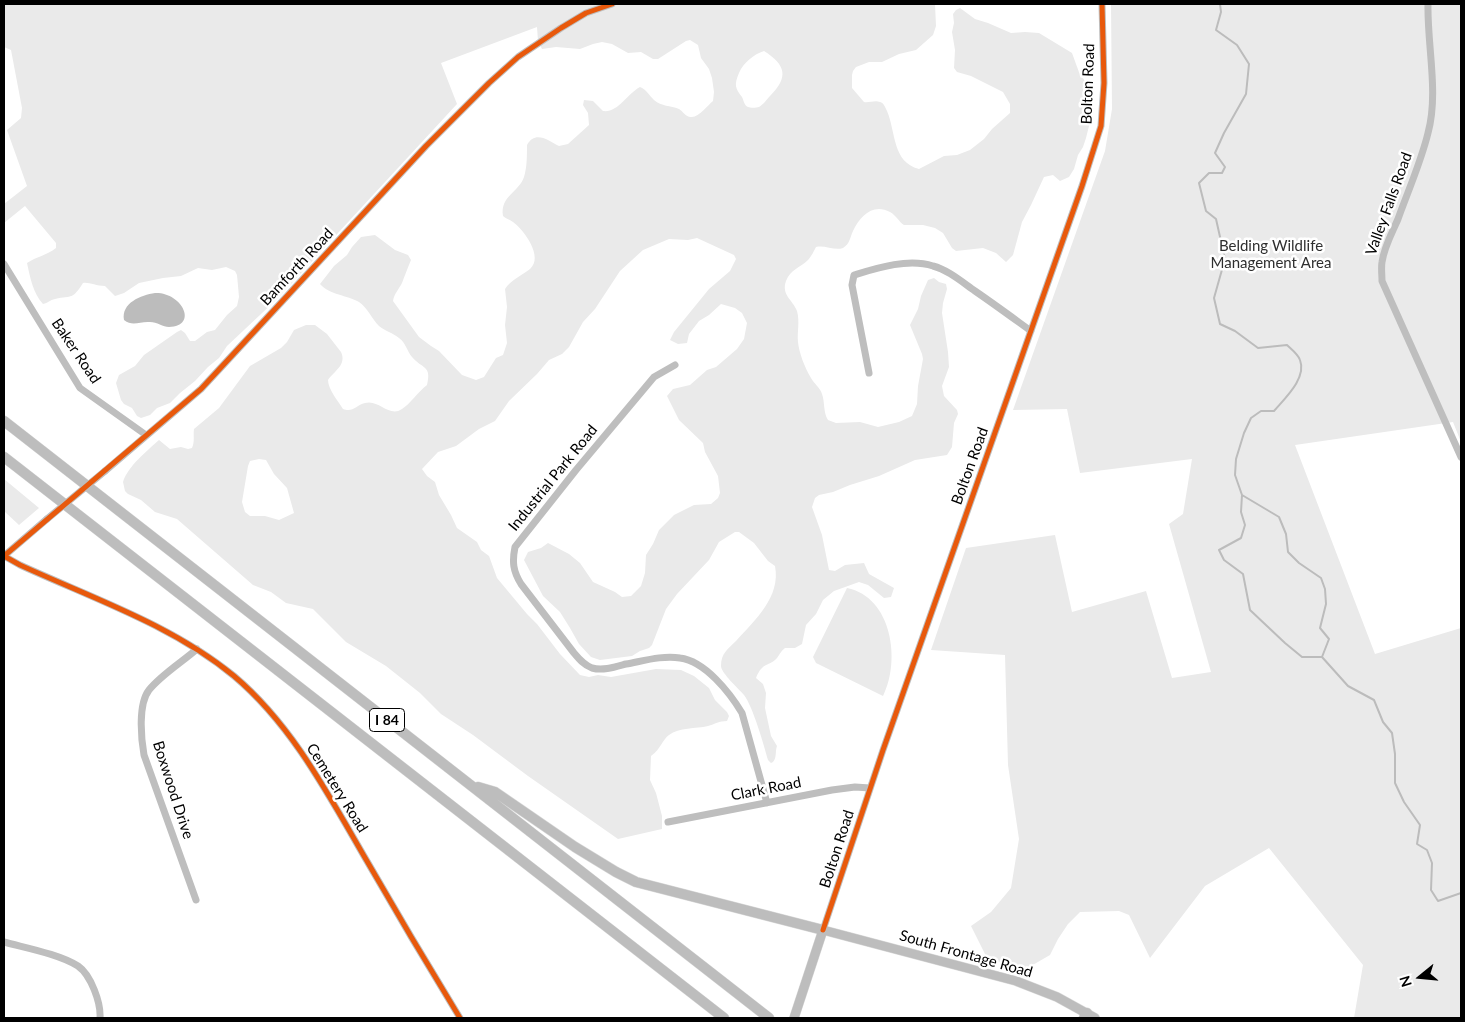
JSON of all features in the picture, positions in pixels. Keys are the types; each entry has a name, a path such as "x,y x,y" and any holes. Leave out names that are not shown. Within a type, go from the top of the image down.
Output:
{"highway":[{"name":"I 84","path":"4,421 769,1018"},
{"name":"I 84","path":"4,457 724,1018"},
{"path":"471,785 495,792 575,847 636,882 824,930"}],"main road":[{"name":"Bolton Road","path":"794,1018 824,930"},
{"name":"South Frontage Road","path":"824,930 1016,981 1046,992 1089,1016"}],"street":[{"name":"Bamforth Road","path":"4,556 200,389 426,146 489,83 518,57 561,28 586,13 612,4"},
{"name":"Bolton Road","path":"824,930 870,788 1032,331 1101,126 1104,83 1102,4"},
{"name":"Valley Falls Road","path":"1428,4 1427,21 1432,89 1429,131 1418,166 1387,244 1382,262 1382,281 1461,457"},
{"path":"869,373 852,285 854,275 864,272 903,263 919,263 934,266 957,278 1032,331"},
{"name":"Baker Road","path":"4,264 80,388 146,435"},
{"name":"Industrial Park Road","path":"675,366 654,377 576,470 515,547 514,574 574,653 582,662 592,668 604,669 668,657 694,661 705,669 734,700 742,713 767,802"},
{"name":"Cemetery Road","path":"4,556 158,628 197,650 234,677 267,710 304,757 460,1018"},
{"name":"Boxwood Drive","path":"196,900 144,755 141,737 143,706 147,691 159,679 197,650"},
{"name":"Clark Road","path":"668,822 832,790 855,787 870,788"},
{"path":"4,942 44,953 79,967 90,980 99,1004 100,1018"}],"green space":[{"path":"4,4 935,4 936,26 933,35 916,50 899,54 882,62 869,62 856,67 852,75 852,88 864,102 878,101 884,105 890,119 899,153 910,165 919,169 944,156 957,155 970,150 1010,113 1010,104 1003,92 971,76 957,72 954,68 953,14 960,8 975,19 1011,33 1039,33 1072,53 1080,75 1086,82 1093,110 1086,138 1074,169 1069,177 1060,181 1053,175 1044,177 1022,222 1013,255 1006,262 996,253 983,248 956,251 943,233 935,228 923,225 904,225 892,213 878,209 873,210 859,220 843,248 816,247 808,260 793,271 786,281 786,294 797,311 800,351 812,380 821,392 828,420 836,423 860,422 878,427 899,422 912,416 917,404 923,359 910,325 928,280 934,278 946,284 947,289 942,313 949,367 942,386 944,396 957,410 958,414 954,423 952,447 947,455 915,460 879,476 819,495 815,498 812,507 822,535 829,570 835,571 845,565 864,563 869,574 894,588 891,597 884,598 868,585 859,582 834,591 823,600 816,614 806,625 802,644 795,648 785,648 774,661 761,669 756,678 763,684 766,693 765,708 771,736 777,746 773,762 771,763 768,760 758,726 744,695 727,677 721,666 722,658 726,652 765,607 774,588 775,566 768,561 754,543 739,532 735,532 719,542 709,560 677,594 666,609 652,645 649,648 632,656 600,660 591,657 579,644 560,612 543,596 524,560 528,552 541,548 548,543 569,554 580,563 593,582 622,597 631,596 641,586 645,573 646,555 659,530 674,515 694,505 711,504 718,498 720,493 718,476 705,452 703,443 679,420 667,396 673,389 690,385 707,370 716,367 737,349 744,339 747,323 742,313 735,308 721,304 699,321 689,334 687,343 678,344 670,340 674,332 709,289 730,271 736,259 734,255 697,238 688,240 669,239 643,250 620,271 595,309 583,322 569,347 562,354 549,360 509,401 495,421 479,429 456,446 438,452 422,469 435,482 439,495 457,528 477,542 481,550 489,556 497,578 560,654 580,675 611,677 656,669 681,670 694,676 709,688 715,700 727,712 729,716 727,721 673,732 667,737 651,756 650,780 656,793 662,816 662,829 618,839 441,714 420,693 386,666 346,642 313,609 286,603 271,592 253,585 177,519 155,512 141,500 128,494 125,491 123,482 133,465 159,440 170,449 192,448 194,429 219,408 250,366 281,348 294,330 306,325 315,325 327,334 341,352 341,364 328,380 328,384 343,409 349,410 370,402 388,410 397,411 405,407 427,385 427,371 412,357 397,336 379,326 359,302 334,293 320,284 361,237 375,235 395,250 408,255 411,260 393,301 419,337 439,351 462,375 476,380 484,377 496,358 503,355 507,343 505,289 534,264 534,251 527,237 512,221 503,216 504,204 524,177 527,145 530,140 538,137 559,146 568,144 589,125 588,113 583,105 584,100 593,101 603,111 608,111 618,106 640,87 660,104 679,109 690,117 698,115 713,101 714,92 709,69 701,58 698,45 690,40 686,41 658,59 653,59 641,52 628,53 612,44 602,42 580,49 556,47 542,49 538,41 537,27 441,63 457,104 278,298 227,346 219,358 170,403 157,408 150,415 141,418 121,400 116,383 119,375 135,366 144,355 181,330 190,341 195,341 207,332 215,330 237,306 239,297 237,275 235,271 226,267 212,270 198,268 181,276 139,283 124,293 115,296 105,286 83,283 72,296 53,299 43,304 34,290 27,263 56,248 56,243 25,206 4,223 4,204 27,186 7,130 21,118 22,108 11,50 4,47","holes":["764,51 781,66 782,77 776,89 762,105 753,108 745,104 737,89 736,81 746,62","266,460 274,474 287,488 294,513 279,520 265,516 250,516 245,512 242,502 248,466 250,461"]},
{"name":"Belding Wildlife Management Area","path":"1111,4 1461,4 1461,442 1453,422 1295,445 1375,654 1461,628 1461,1018 1354,1018 1363,965 1269,848 1205,886 1150,958 1129,915 1119,911 1080,912 1068,924 1050,955 1024,970 987,958 971,926 991,912 1011,888 1019,839 1008,765 1005,655 931,650 966,548 1055,535 1072,612 1146,591 1172,678 1211,672 1169,524 1183,514 1192,459 1080,473 1067,409 1013,410 1105,151 1112,109"},
{"path":"4,479 39,508 19,525 4,511"},
{"path":"847,588 862,594 874,604 883,617 889,632 891,666 883,696 816,663 813,657"}],"shaded area":[{"path":"155,293 165,294 179,303 185,316 183,321 178,325 169,327 153,322 134,323 124,320 126,309 133,301"}],"waterway":[{"path":"1220,4 1221,12 1216,30 1237,45 1249,64 1246,94 1215,153 1225,167 1222,173 1209,173 1199,183 1206,211 1216,219 1225,259 1214,298 1220,324 1235,331 1258,348 1287,345 1298,356 1301,367 1298,381 1274,411 1261,411 1251,418 1236,459 1235,475 1242,495 1279,517 1286,534 1288,552 1299,563 1321,578 1325,589 1326,604 1320,628 1329,639 1322,657 1348,686 1374,700 1383,722 1392,733 1395,754 1395,783 1404,802 1420,825 1417,844 1427,850 1432,863 1431,890 1438,901 1461,893"},
{"path":"1242,495 1241,512 1245,525 1241,538 1219,550 1224,560 1243,574 1250,610 1302,657 1321,657"}],"cycle path":[{"path":"4,556 201,389 426,146 489,83 518,57 561,28 586,13 612,4"},
{"path":"823,930 883,750 1082,186 1101,126 1104,83 1102,4"},
{"path":"4,556 20,565 131,614 185,642 234,676 254,695 290,737 322,784 460,1018"}]}
